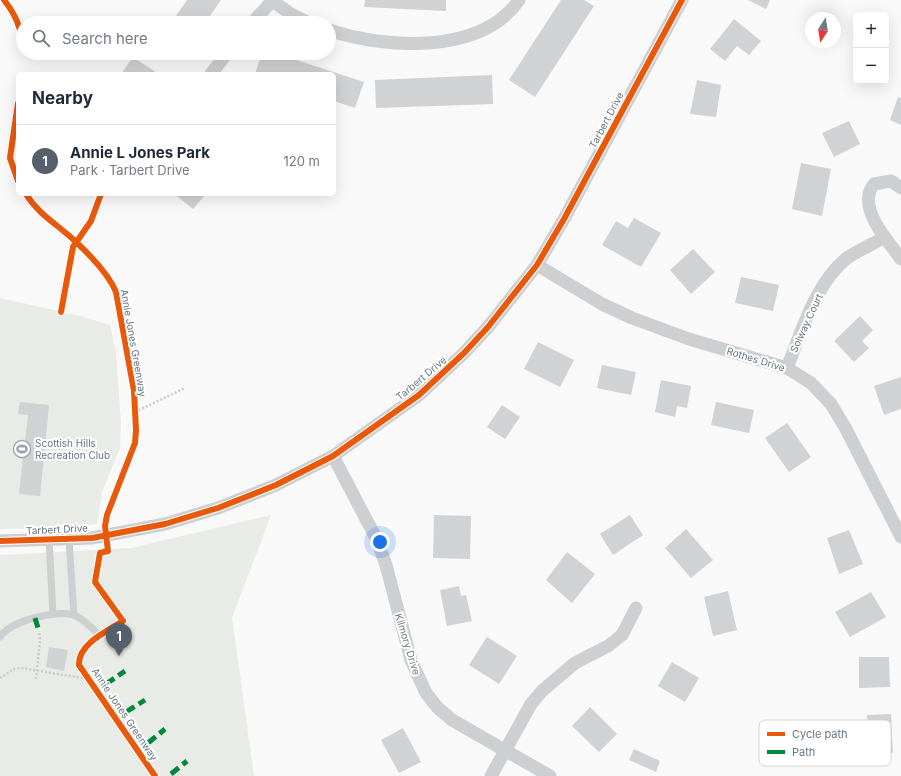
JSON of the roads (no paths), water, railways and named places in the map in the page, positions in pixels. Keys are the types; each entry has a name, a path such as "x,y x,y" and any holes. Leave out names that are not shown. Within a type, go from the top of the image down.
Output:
{"street":[{"path":"258,16 271,0 295,16"},
{"path":"336,32 380,41 429,42 453,40 484,31 510,11 519,0"},
{"name":"Tarbert Drive","path":"0,541 92,538 165,524 218,508 276,485 333,456 419,395 438,379 488,327 537,264 564,219 682,0"},
{"path":"213,72 222,60"},
{"path":"901,188 891,181 882,181 874,184 869,194 868,205 874,219 885,237 901,258"},
{"name":"Solway Court","path":"786,368 810,311 830,276 847,258 885,237"},
{"name":"Rothes Drive","path":"537,264 602,304 632,318 682,337 786,368 811,384 831,404 846,429 901,537"},
{"name":"Kilmory Drive","path":"333,456 377,540 386,565 409,654 426,693 436,706 452,720 550,776"},
{"path":"491,776 531,704 542,691 575,663 608,646 622,635 636,608"}],"lane":[{"path":"69,539 74,615"},
{"path":"49,540 53,614"},
{"path":"0,637 19,623 53,614 74,615 88,624 100,636"}],"place":[{"name":"Scottish Hills Recreation Club","path":"22,449"},
{"name":"Annie L Jones Park","path":"119,656"}]}
